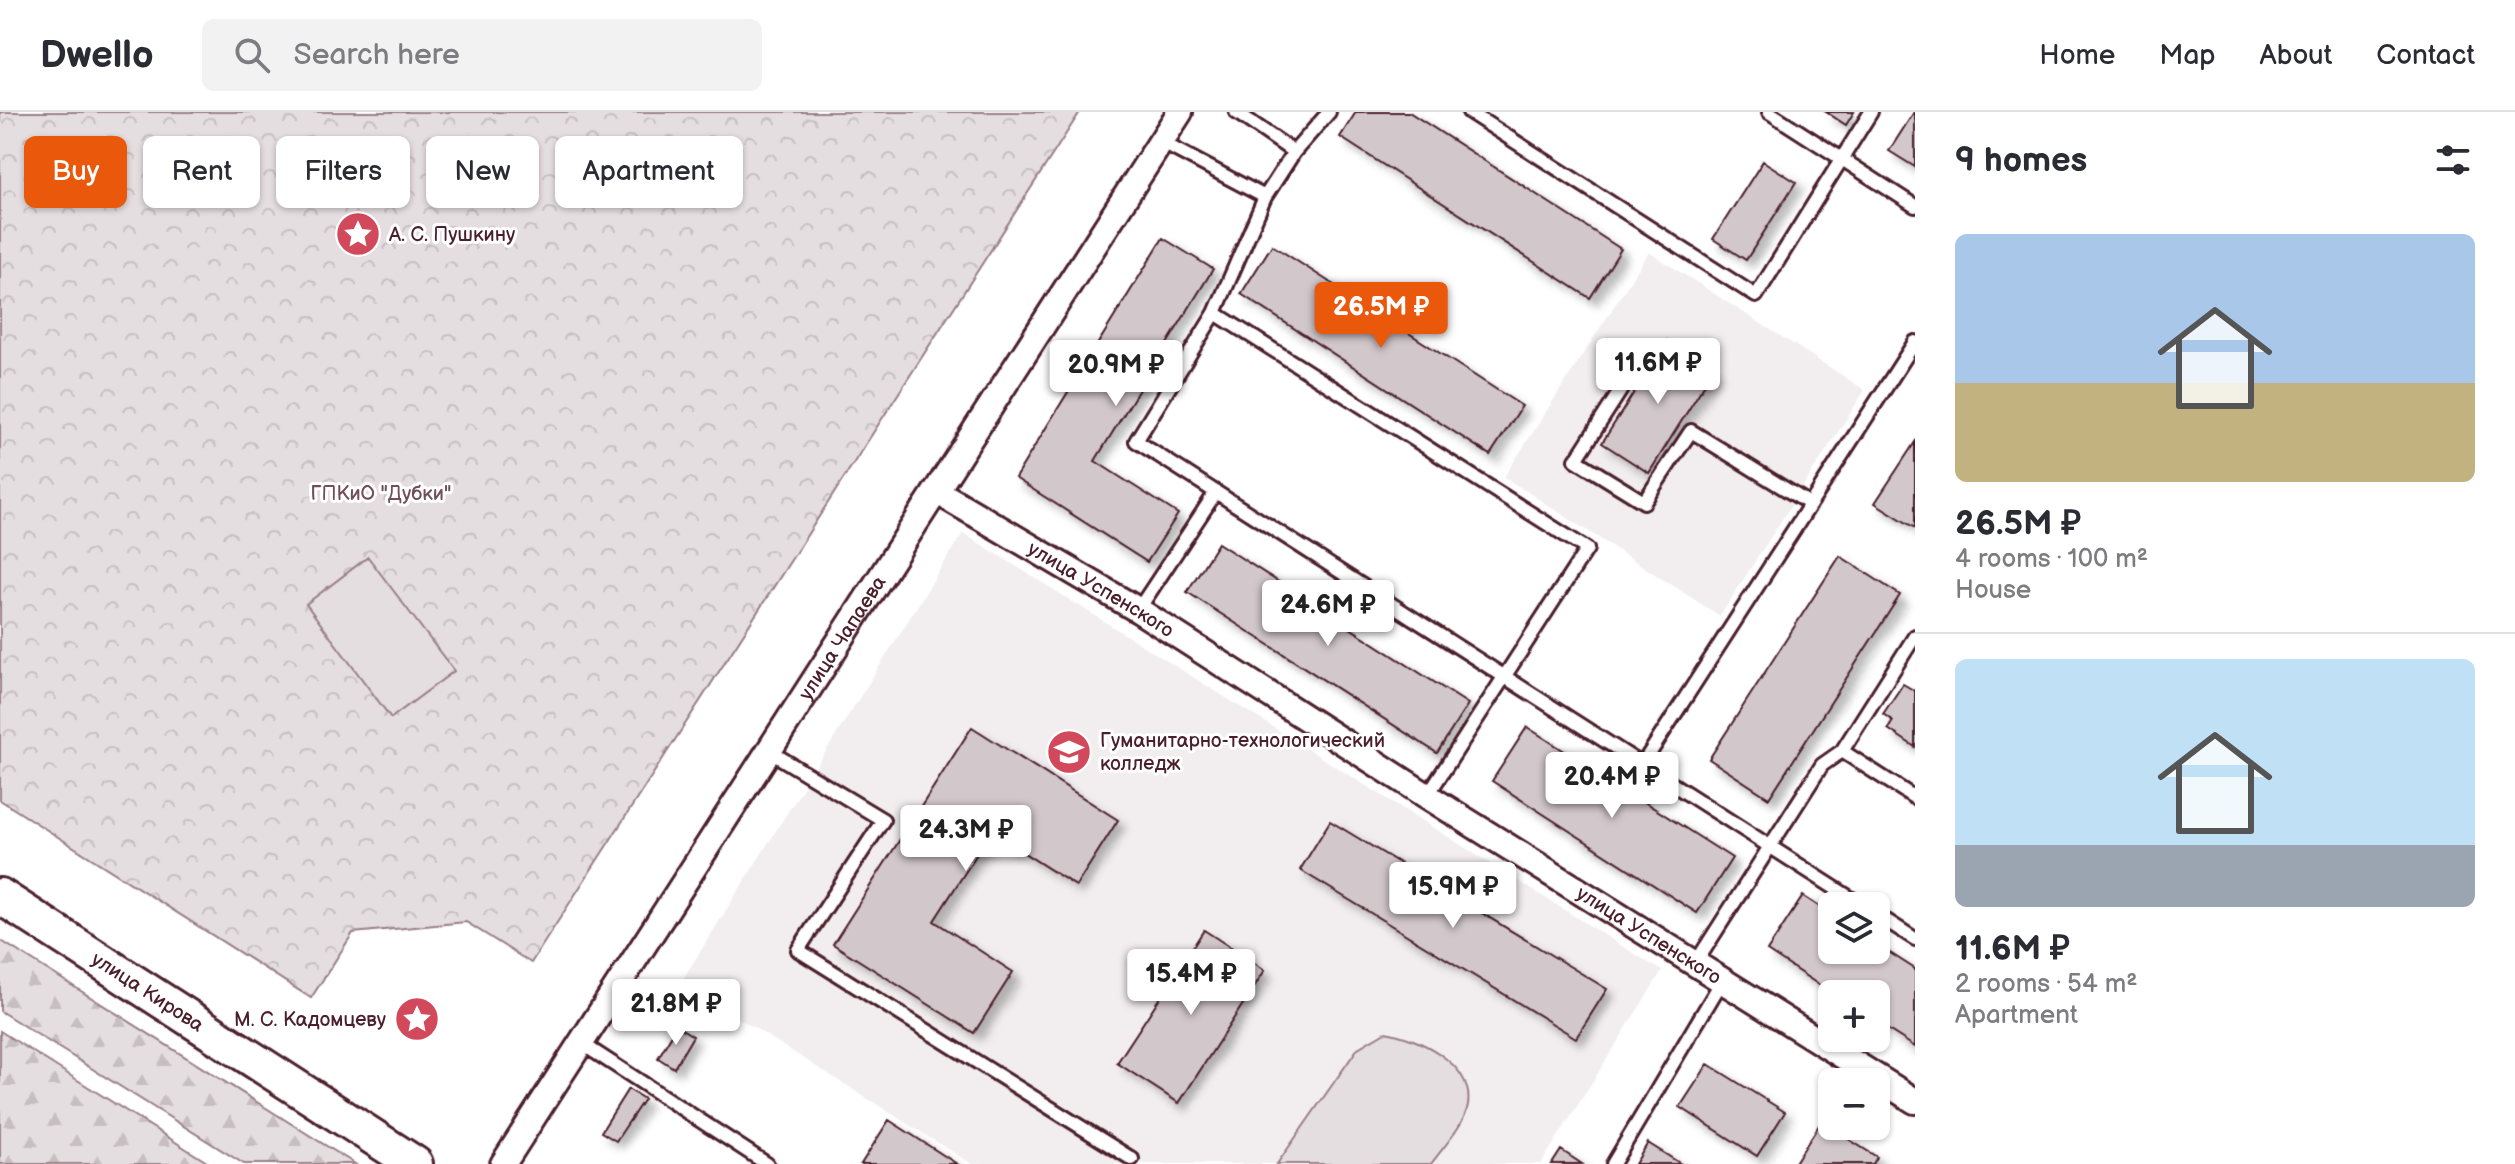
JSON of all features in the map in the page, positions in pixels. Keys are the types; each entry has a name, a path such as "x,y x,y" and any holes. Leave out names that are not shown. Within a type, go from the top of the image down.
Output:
{"main road":[{"name":"улица Кирова","path":"0,896 415,1164"}],"street":[{"name":"улица Чапаева","path":"503,1164 1180,112"},
{"name":"улица Успенского","path":"936,491 1138,610 1427,796 1915,1101"}],"lane":[{"path":"1236,112 1294,152"},
{"path":"1329,112 1294,152 1265,197 1215,313 1136,441 1841,892"},
{"path":"1469,112 1756,296 1871,112"},
{"path":"1769,112 1915,206"},
{"path":"1161,142 1265,197"},
{"path":"1215,313 1587,549 1427,796"},
{"path":"1642,765 1915,342"},
{"path":"1622,388 1576,460 1644,502 1691,431 1810,504"},
{"path":"1138,610 1216,492"},
{"path":"1695,964 1822,765 1842,751 1915,636"},
{"path":"769,751 883,820 798,950 1132,1159"},
{"path":"1842,751 1915,798"},
{"path":"1890,923 1915,939"},
{"path":"1613,1164 1722,981"},
{"path":"581,1043 767,1164"}],"shaded area":[{"path":"1649,252 1865,390 1720,616 1504,477"},
{"name":"Гуманитарно-технологический колледж","path":"963,533 1662,971 1541,1164 972,1164 681,982"}],"green space":[{"name":"ГПКиО \"Дубки\"","path":"0,112 1080,112 531,963 466,922 353,933 311,998 0,800"},
{"path":"368,557 454,671 391,718 306,604"},
{"path":"0,940 355,1164 244,1164 0,1011"},
{"path":"0,1031 210,1164 0,1164"},
{"path":"1385,1032 1413,1040 1441,1055 1453,1065 1468,1090 1468,1105 1462,1121 1431,1164 1277,1164 1358,1048"}],"building":[{"path":"1356,112 1409,112 1621,249 1590,298 1340,137"},
{"path":"1826,112 1854,112 1846,125"},
{"path":"1915,112 1915,167 1889,151"},
{"path":"1763,161 1796,182 1746,260 1713,239"},
{"path":"1163,238 1213,269 1095,461 1178,514 1147,562 1015,478"},
{"path":"1272,245 1522,406 1490,455 1241,294"},
{"path":"1667,340 1714,369 1649,473 1602,443"},
{"path":"1915,442 1915,528 1875,503"},
{"path":"1218,543 1468,704 1437,753 1187,592"},
{"path":"1840,556 1900,595 1769,798 1709,759"},
{"path":"1903,684 1915,691 1915,747 1888,729 1893,721 1883,714"},
{"path":"972,727 1118,820 1076,886 991,832 934,921 1013,972 974,1033 833,944"},
{"path":"1527,727 1732,858 1697,913 1492,781"},
{"path":"1330,821 1607,989 1576,1038 1300,870"},
{"path":"1803,896 1818,906 1818,964 1890,964 1890,953 1915,969 1915,1047 1890,1031 1890,980 1818,980 1818,984 1767,951"},
{"path":"1204,930 1265,970 1179,1103 1117,1063"},
{"path":"677,1026 693,1036 674,1068 658,1058"},
{"path":"1708,1064 1785,1112 1757,1156 1680,1107"},
{"path":"628,1089 644,1099 616,1141 601,1132"},
{"path":"889,1120 957,1164 861,1164"},
{"path":"1818,1127 1818,1140 1850,1140 1877,1157 1873,1164 1794,1164"},
{"path":"1648,1143 1681,1164 1635,1164"},
{"path":"1561,1150 1582,1164 1552,1164"}],"place":[{"name":"А. С. Пушкину","path":"358,234"},
{"name":"Гуманитарно-технологический колледж","path":"1069,752"},
{"name":"М. С. Кадомцеву","path":"417,1019"}]}
